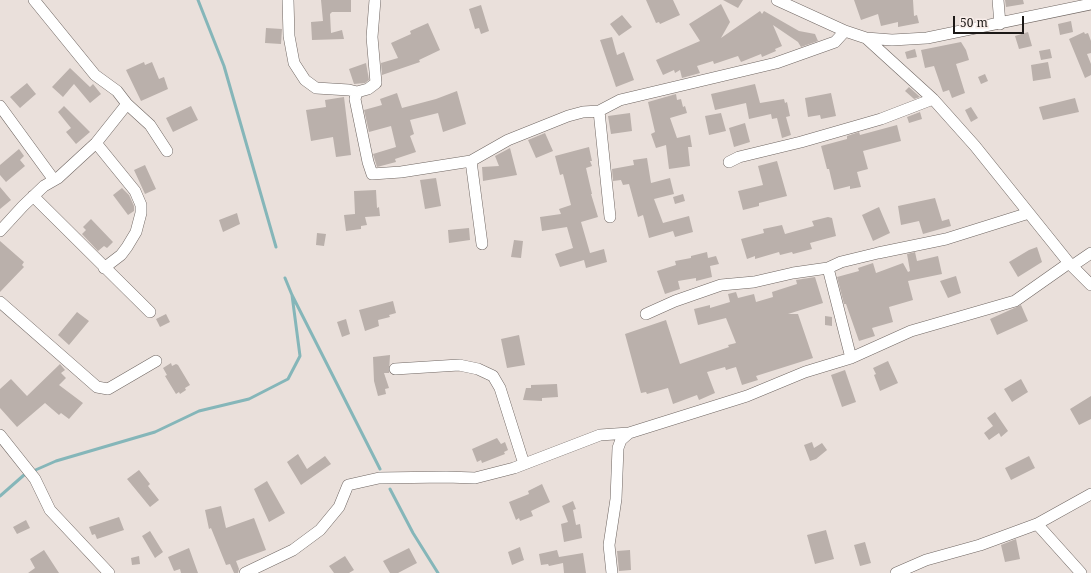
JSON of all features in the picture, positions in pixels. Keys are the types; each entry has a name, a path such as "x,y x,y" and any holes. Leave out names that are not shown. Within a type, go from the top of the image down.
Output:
{"street":[{"path":"34,0 95,74 117,91 127,104 150,125 167,150"},
{"path":"288,0 289,36 294,63 305,80 316,88 349,90 357,92 368,89 376,83 372,37 375,0"},
{"path":"777,0 845,31 866,38 892,40 927,38 1091,4"},
{"path":"998,0 1000,24"},
{"path":"357,92 354,99 372,174 401,172 471,161 508,140 568,116 583,112 599,111 620,100 790,59 835,42 845,31"},
{"path":"866,38 933,99 976,146 1070,264 1091,285"},
{"path":"729,162 739,157 802,142 881,119 933,99"},
{"path":"0,231 33,196 44,186 54,180 96,143 127,104"},
{"path":"0,106 54,180"},
{"path":"599,111 610,217"},
{"path":"96,143 135,191 141,205 142,213 136,232 127,247 121,255 104,268"},
{"path":"471,161 482,244"},
{"path":"33,196 150,312"},
{"path":"646,314 675,301 721,285 754,282 792,273 828,268 864,256 925,242 946,239 1029,213"},
{"path":"245,573 293,550 320,530 339,507 348,485 379,478 446,476 476,478 524,464 600,435 629,433 746,396 805,372 851,358 911,331 1014,300 1070,264 1091,253"},
{"path":"828,268 851,358"},
{"path":"0,302 97,387 108,389 156,361"},
{"path":"395,369 459,365 478,368 493,376 500,388 524,464"},
{"path":"612,573 609,545 616,499 618,448 621,440 629,433"},
{"path":"0,435 27,467 35,479 50,510 109,573"},
{"path":"896,573 926,560 980,545 1037,524 1091,494"},
{"path":"1037,524 1081,573"}],"building":[{"path":"321,0 351,0 351,12 332,12 330,14 331,33 342,30 344,39 312,40 311,22 323,21"},
{"path":"646,0 673,0 680,15 660,24 659,22 656,23"},
{"path":"723,0 743,0 738,8"},
{"path":"854,0 913,0 914,16 917,15 919,23 898,27 898,22 881,26 878,14 861,20"},
{"path":"1005,0 1023,0 1024,4 1006,7"},
{"path":"721,4 730,22 721,38 760,11 762,14 764,11 799,31 815,34 818,41 801,47 798,42 773,25 782,46 775,49 776,51 762,57 761,54 741,62 738,56 714,64 713,61 697,66 700,73 682,78 680,70 675,73 674,70 663,75 656,60 700,41 689,24"},
{"path":"481,5 489,31 481,34 479,28 475,29 469,9"},
{"path":"622,15 632,27 619,36 610,24"},
{"path":"1071,21 1073,32 1060,35 1058,24"},
{"path":"428,23 440,50 419,60 420,62 382,75 381,63 398,58 391,43 411,34 410,31"},
{"path":"266,28 282,29 281,44 265,43"},
{"path":"1028,32 1032,46 1019,49 1015,36"},
{"path":"1084,32 1085,34 1088,33 1091,41 1091,53 1087,54 1091,64 1091,75 1085,78 1069,39"},
{"path":"612,37 617,55 624,52 634,80 616,87 600,40"},
{"path":"961,42 966,50 969,60 956,64 965,93 952,98 949,90 943,92 934,66 925,68 921,50"},
{"path":"915,49 917,57 907,59 905,52"},
{"path":"1050,49 1052,58 1041,60 1039,51"},
{"path":"144,62 145,65 152,62 159,79 164,77 168,89 141,101 126,70"},
{"path":"1048,62 1051,78 1033,81 1031,65"},
{"path":"366,63 369,80 365,83 354,84 349,69"},
{"path":"70,68 90,87 93,84 101,94 90,103 74,84 63,97 52,87"},
{"path":"985,74 988,81 981,84 978,77"},
{"path":"27,83 36,94 20,108 10,97"},
{"path":"755,84 760,103 784,99 785,103 787,102 790,116 786,117 791,135 782,138 777,118 772,119 771,114 749,119 746,103 715,110 711,94"},
{"path":"909,87 920,97 914,99 905,91"},
{"path":"457,91 466,124 443,132 438,113 410,120 414,134 410,136 416,152 395,159 396,162 377,167 373,154 396,147 391,126 369,132 364,110 382,105 380,99 397,93 402,108 436,99"},
{"path":"831,93 836,116 821,119 820,115 808,117 805,98"},
{"path":"676,94 677,100 681,99 683,107 685,106 687,113 670,118 677,138 690,135 692,147 688,147 690,166 669,169 666,145 656,148 651,134 655,132 648,102"},
{"path":"344,97 351,155 336,157 333,137 311,141 306,110 326,107 325,100"},
{"path":"1075,98 1079,112 1043,120 1039,107"},
{"path":"64,106 90,132 76,144 66,132 71,128 58,112"},
{"path":"191,106 198,120 173,132 166,118"},
{"path":"971,107 978,118 971,122 965,110"},
{"path":"920,112 922,119 909,123 907,117"},
{"path":"630,113 632,131 611,134 608,116"},
{"path":"721,113 726,131 709,135 705,116"},
{"path":"745,123 750,142 734,147 729,128"},
{"path":"897,125 901,141 863,151 868,169 857,172 861,187 850,189 850,186 834,190 821,146 847,139 847,136 859,132 860,135"},
{"path":"545,133 553,151 536,158 528,140"},
{"path":"589,147 592,166 586,168 591,194 598,217 581,222 590,253 604,249 607,262 586,268 584,260 560,267 555,254 573,248 567,227 542,231 540,217 561,214 559,209 571,205 563,174 560,175 555,156"},
{"path":"510,148 517,175 483,181 482,167 499,166 495,156"},
{"path":"19,149 24,156 20,160 25,166 6,182 0,175 0,165"},
{"path":"647,158 651,183 670,178 674,194 654,199 663,223 689,216 693,232 675,237 673,231 649,238 643,215 638,217 629,184 623,185 621,180 613,181 612,169 634,165 633,160"},
{"path":"777,161 787,196 759,203 759,206 743,210 738,191 763,185 758,166"},
{"path":"145,165 156,189 145,194 134,170"},
{"path":"436,178 441,206 425,209 420,180"},
{"path":"0,187 11,200 0,209"},
{"path":"122,188 129,195 134,206 134,211 128,215 113,195"},
{"path":"376,190 377,208 379,207 380,216 365,217 367,225 361,226 361,229 346,231 344,215 355,214 354,191"},
{"path":"683,194 685,201 675,204 673,197"},
{"path":"935,198 942,221 949,219 951,226 923,234 919,221 901,225 898,206"},
{"path":"879,207 890,233 873,241 862,215"},
{"path":"237,213 240,224 223,232 219,220"},
{"path":"828,217 832,218 836,236 810,243 812,249 793,254 792,252 780,255 779,252 755,259 755,256 747,259 741,239 764,233 763,229 782,225 785,234 814,226 812,221"},
{"path":"91,219 113,242 107,248 104,246 98,251 82,234 86,230 83,227"},
{"path":"469,228 470,240 449,243 448,230"},
{"path":"317,233 326,234 324,246 316,245"},
{"path":"514,240 523,241 521,258 511,257"},
{"path":"0,241 24,262 22,265 24,267 0,292"},
{"path":"1037,247 1042,262 1018,277 1009,262"},
{"path":"707,252 708,258 716,256 719,264 710,266 712,277 696,281 696,278 678,281 680,289 665,294 657,271 676,265 675,261 691,258 691,256"},
{"path":"915,252 917,261 938,256 942,274 908,281 913,300 889,307 893,322 872,328 875,336 859,341 846,304 844,304 837,277 859,271 858,268 873,263 876,273 903,263 908,272 910,271 907,254"},
{"path":"956,276 961,293 948,298 940,281"},
{"path":"815,277 823,303 788,314 798,314 813,358 756,376 758,380 742,385 736,367 726,370 725,367 707,372 715,393 699,400 697,395 673,404 668,388 647,394 646,392 641,393 625,334 666,320 680,364 729,347 728,345 736,343 726,318 698,325 694,309 710,305 710,308 730,302 728,294 736,292 738,298 754,294 756,302 773,297 772,292 797,284 796,280"},
{"path":"393,301 396,313 389,315 390,317 378,320 379,326 365,331 359,310"},
{"path":"1021,305 1028,321 997,335 990,319"},
{"path":"77,312 89,321 69,345 58,335"},
{"path":"166,314 170,322 160,327 156,319"},
{"path":"825,316 832,317 832,326 825,325"},
{"path":"346,319 350,334 342,337 337,322"},
{"path":"519,335 525,365 507,368 501,339"},
{"path":"390,355 389,373 384,373 389,388 385,389 386,394 378,396 374,381 373,357"},
{"path":"888,361 898,383 880,391 873,368"},
{"path":"171,363 172,366 176,364 178,365 190,385 180,394 179,392 176,394 165,376 167,375 163,368"},
{"path":"60,364 65,370 61,373 66,378 59,385 83,403 69,419 61,413 59,415 45,403 17,427 0,408 0,389 11,379 27,396"},
{"path":"845,370 856,402 842,407 831,375"},
{"path":"1021,379 1028,392 1012,402 1004,389"},
{"path":"557,384 558,397 542,398 542,401 523,400 526,388 531,388 531,385"},
{"path":"1091,396 1091,419 1079,425 1070,409"},
{"path":"995,412 1008,431 1001,437 999,433 989,440 984,433 993,426 987,418"},
{"path":"497,438 501,444 505,442 508,450 504,452 505,454 482,463 481,460 477,462 472,449"},
{"path":"812,442 814,448 822,443 827,450 816,459 810,461 804,445"},
{"path":"298,454 307,469 325,456 331,464 301,485 287,462"},
{"path":"1029,456 1035,468 1011,480 1005,468"},
{"path":"139,470 150,484 148,486 159,500 150,507 127,479"},
{"path":"267,481 285,513 269,522 254,489"},
{"path":"542,484 550,502 531,511 533,516 520,521 519,518 516,520 509,502 529,494 528,491"},
{"path":"573,501 576,509 573,510 576,525 580,524 582,538 564,542 561,524 568,522 562,506"},
{"path":"221,506 226,528 254,518 266,550 236,561 239,569 238,573 234,573 230,564 226,565 211,528 209,529 205,510"},
{"path":"119,517 124,530 97,539 95,534 92,535 89,527"},
{"path":"26,520 30,528 17,534 13,527"},
{"path":"826,530 834,559 815,564 807,535"},
{"path":"150,531 163,552 155,558 142,536"},
{"path":"1016,539 1020,559 1005,562 1001,545"},
{"path":"865,542 871,563 860,566 854,545"},
{"path":"520,547 524,560 512,565 508,552"},
{"path":"189,548 198,573 181,573 180,569 174,571 168,557"},
{"path":"409,548 417,563 398,573 390,573 383,561"},
{"path":"44,550 59,573 28,573 35,568 30,559"},
{"path":"557,550 559,557 583,553 586,573 564,573 563,563 549,566 548,564 541,565 539,554"},
{"path":"630,550 631,570 619,571 617,551"},
{"path":"139,556 140,564 132,565 131,558"},
{"path":"345,556 354,570 349,573 334,573 329,566"}],"waterway":[{"path":"198,0 224,66 276,247"},
{"path":"285,278 292,295 380,469"},
{"path":"0,496 24,475 56,461 155,432 199,411 249,399 288,379 300,356 292,295"},
{"path":"390,489 413,533 438,573"}]}
